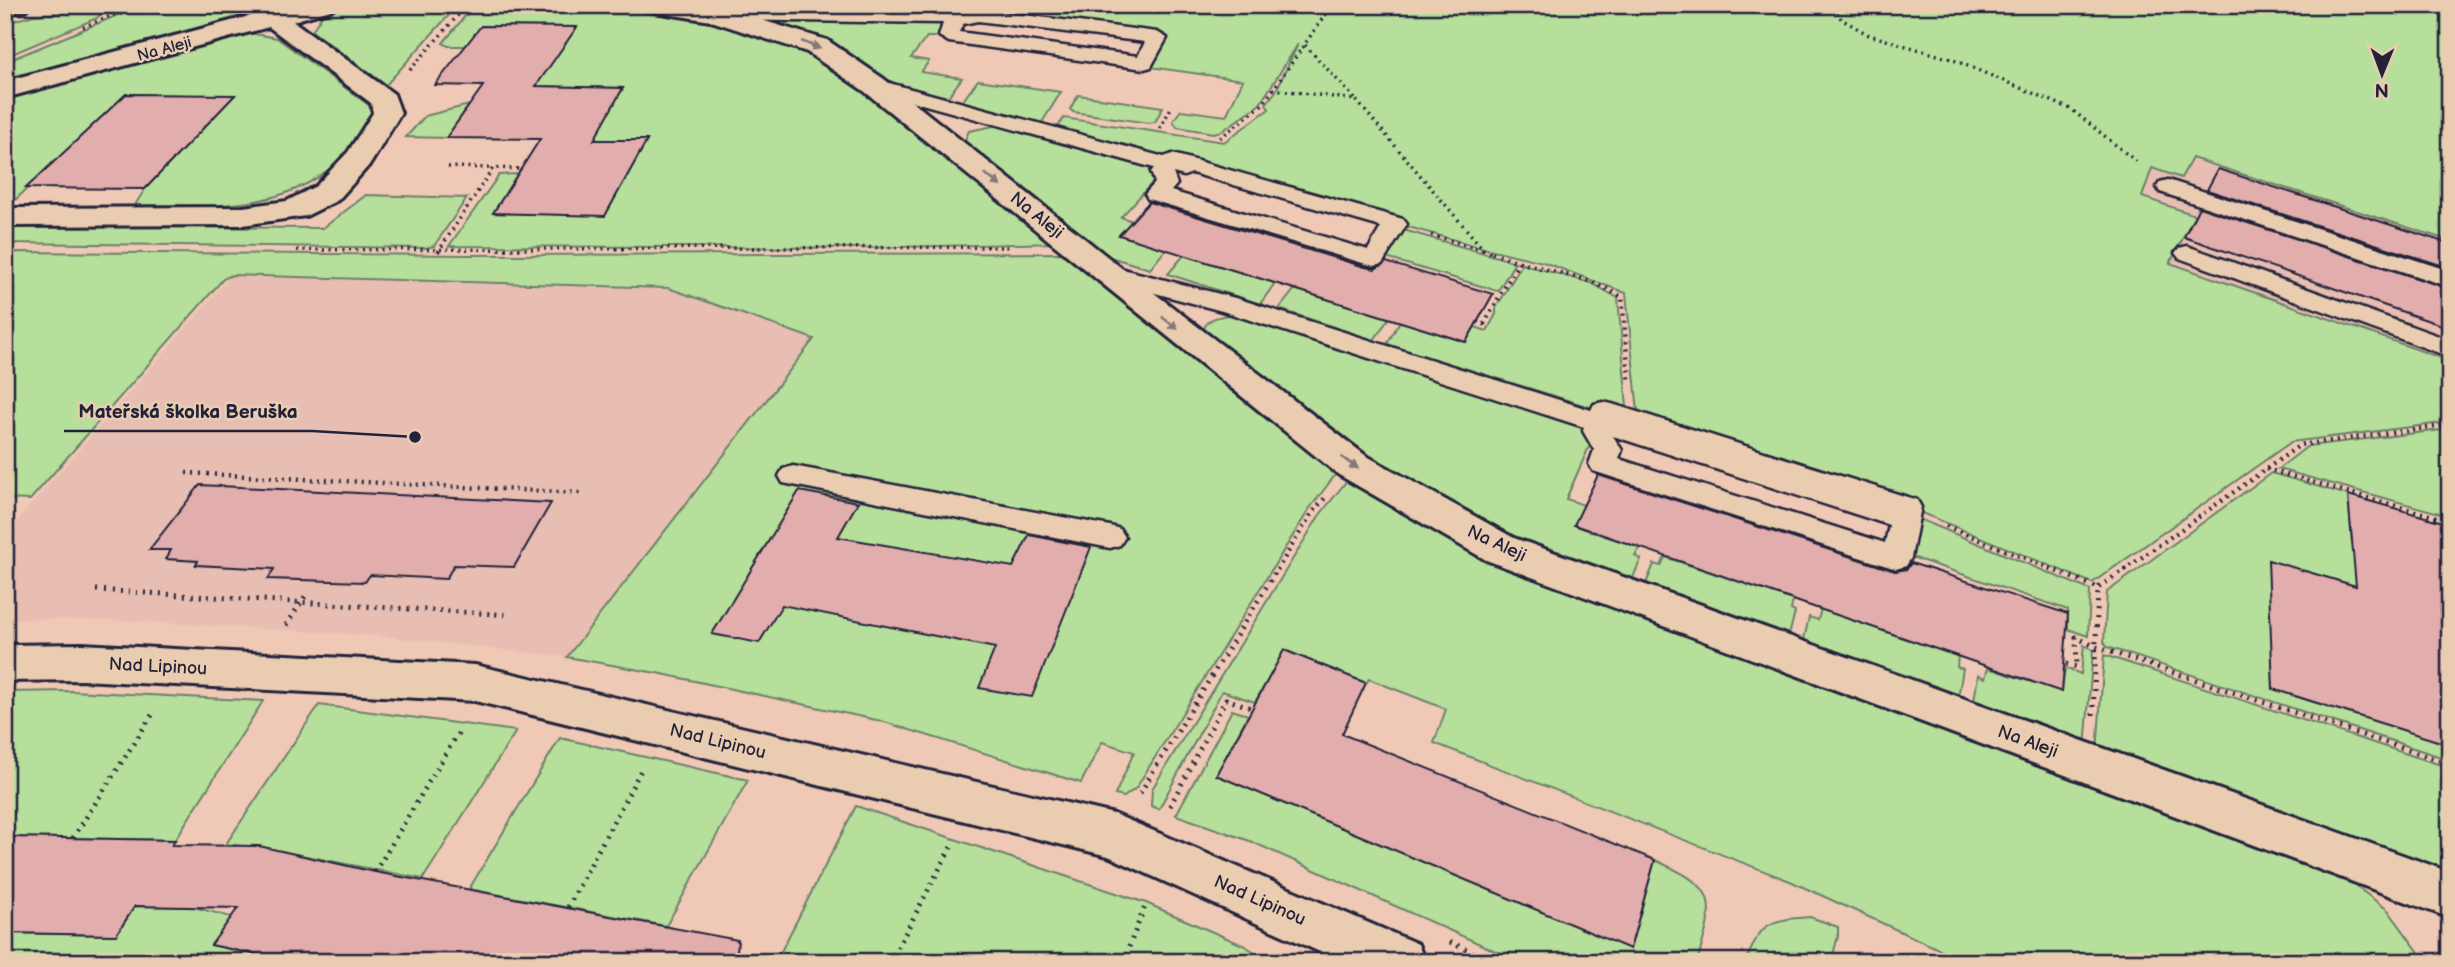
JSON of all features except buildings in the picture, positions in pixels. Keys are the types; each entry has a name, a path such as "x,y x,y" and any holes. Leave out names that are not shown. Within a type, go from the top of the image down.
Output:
{"street":[{"path":"5,6 17,5"},
{"name":"Na Aleji","path":"5,90 322,5"},
{"name":"Na Aleji","path":"651,5 715,13 817,46 874,85 1076,246 1107,274 1352,465 1500,549 2450,895"},
{"path":"5,217 243,216 295,209 327,193 360,157 387,113 384,100 274,19"},
{"name":"Nad Lipinou","path":"5,663 82,662 475,683 1114,836 1400,962"}],"lane":[{"path":"715,13 980,18 1147,43"},
{"path":"962,13 968,13 1157,38 1144,63 949,36 949,28 957,18 962,13"},
{"path":"874,85 1382,226"},
{"path":"1172,160 1395,224 1374,259 1156,194 1166,184 1162,172 1168,165 1172,160"},
{"path":"2168,187 2450,279"},
{"path":"2187,253 2450,349"},
{"path":"1107,274 1241,308 1600,422 1903,514"},
{"path":"1603,411 1907,507 1903,514 1896,558 1603,464 1608,450 1597,430 1600,422 1603,411"},
{"path":"793,475 1110,537"}],"path":[{"path":"111,15 114,5"},
{"path":"417,62 467,5"},
{"path":"1263,104 1332,5"},
{"path":"1835,5 1841,19 1868,35 1951,59 2071,109 2168,187"},
{"path":"1305,45 1356,100 1484,250 1593,282 1622,297 1632,421"},
{"path":"1273,89 1356,100"},
{"path":"1160,129 1171,108"},
{"path":"448,167 521,169"},
{"path":"438,251 493,168"},
{"path":"284,250 1076,246"},
{"path":"1477,322 1484,324 1519,262"},
{"path":"2098,588 2300,445 2450,425"},
{"path":"1114,836 1312,513 1352,465"},
{"path":"2266,469 2450,521"},
{"path":"186,473 580,493"},
{"path":"1903,514 2098,588"},
{"path":"2091,765 2098,588"},
{"path":"96,590 512,615"},
{"path":"283,630 306,595"},
{"path":"2066,664 2077,667 2076,637 2096,647 2450,764"},
{"path":"1168,810 1226,699 1252,708"},
{"path":"73,838 159,705"},
{"path":"375,872 464,723"},
{"path":"568,907 648,758"},
{"path":"890,962 956,839"},
{"path":"1123,962 1149,897"}],"shaded area":[{"path":"2192,158 2450,241 2450,361 2170,263 2194,216 2142,197 2152,168"},
{"path":"232,275 668,288 815,340 567,657 383,636 138,621 5,618 5,535"}],"green space":[{"path":"168,5 290,5 5,83 5,62 125,12"},
{"path":"347,5 458,5 386,85 312,31 322,15"},
{"path":"474,5 612,5 776,37 829,62 1055,243 861,248 449,246 499,175 517,174 493,213 605,215 647,141 580,140 608,114 623,88 536,86 576,27 482,26 466,46 448,46 443,43"},
{"path":"744,5 2450,5 2450,241 2192,158 2181,178 2152,168 2142,197 2195,215 2170,263 2450,361 2450,422 2291,442 2092,583 1907,507 1639,422 1626,293 1543,262 1476,246 1057,128 1064,118 1224,142 1269,109 1266,104 1276,91 1298,44 1260,104 1222,131 1213,133 1177,127 1173,121 1181,110 1226,116 1243,80 1143,66 1157,39 968,14 743,9"},
{"path":"90,11 102,13 97,18 5,57 5,23 34,15"},
{"path":"789,21 939,21 946,25 935,37 927,37 911,58 929,61 921,72 962,78 947,98 898,85 787,28 785,25"},
{"path":"249,33 277,38 370,106 374,114 366,130 324,173 301,187 275,197 248,202 192,206 135,205 145,189 234,96 126,94 11,204 5,204 5,99"},
{"path":"978,80 1061,92 1041,124 962,102"},
{"path":"1078,95 1163,107 1155,122 1149,123 1073,112 1070,109"},
{"path":"469,105 446,138 406,137 425,116"},
{"path":"999,125 1162,172 1121,217 1132,221 1166,249 1150,269 1110,257 1088,246 964,142 969,131"},
{"path":"366,195 467,198 434,246 426,248 5,243 5,226 323,228"},
{"path":"1393,227 1515,262 1498,291 1376,255"},
{"path":"5,252 473,255 1066,253 1241,398 1339,470 1310,508 1136,788 1124,797 1115,795 1134,752 1102,742 1081,783 881,721 662,674 567,657 814,339 668,288 232,275 223,279 30,500 5,499"},
{"path":"1184,255 1275,283 1260,304 1168,274"},
{"path":"1522,264 1591,283 1618,298 1628,419 1387,344 1400,321 1465,342 1475,327 1487,331 1496,314 1496,308"},
{"path":"1295,289 1389,318 1374,340 1279,309"},
{"path":"1228,315 1242,315 1596,431 1566,499 1584,505 1576,526 1640,548 1635,556 1641,559 1629,587 1540,552 1354,453 1203,334 1208,322"},
{"path":"2450,429 2450,516 2278,469 2308,446"},
{"path":"2271,473 2348,495 2352,542 2373,548 2377,593 2269,560 2273,689 2450,745 2450,760 2107,647 2104,642 2107,592"},
{"path":"1349,478 2342,876 2388,910 2426,962 1967,962 1790,881 1434,743 1446,709 1369,679 1366,683 1285,650 1255,702 1222,691 1159,809 1151,806 1152,789 1319,516"},
{"path":"1907,514 2090,590 2088,636 2068,629 2068,610 1897,552"},
{"path":"1665,557 1793,600 1791,610 1795,612 1787,643 1643,591 1654,564 1661,566"},
{"path":"1821,609 1958,655 1957,667 1963,669 1957,704 1802,648 1809,617 1818,620"},
{"path":"2084,645 2093,650 2085,748 1973,708 1978,675 1985,678 1988,668 2062,692 2065,668 2081,674"},
{"path":"2104,655 2450,768 2450,875 2097,752"},
{"path":"72,691 263,701 175,840 5,837 5,692"},
{"path":"319,705 516,731 423,879 280,851 226,844"},
{"path":"1232,710 1248,715 1216,775 1630,949 1655,860 1676,870 1701,888 1707,898 1707,923 1697,962 1520,962 1250,841 1176,815"},
{"path":"560,738 748,780 666,926 469,889"},
{"path":"856,806 1146,903 1245,946 1270,962 789,962 778,957"},
{"path":"135,906 194,907 231,917 212,945 291,962 5,962 5,933 116,935"},
{"path":"1810,917 1838,927 1831,962 1746,962 1756,939 1768,926 1784,920"}],"place":[{"name":"Mateřská školka Beruška","path":"415,437"}]}
